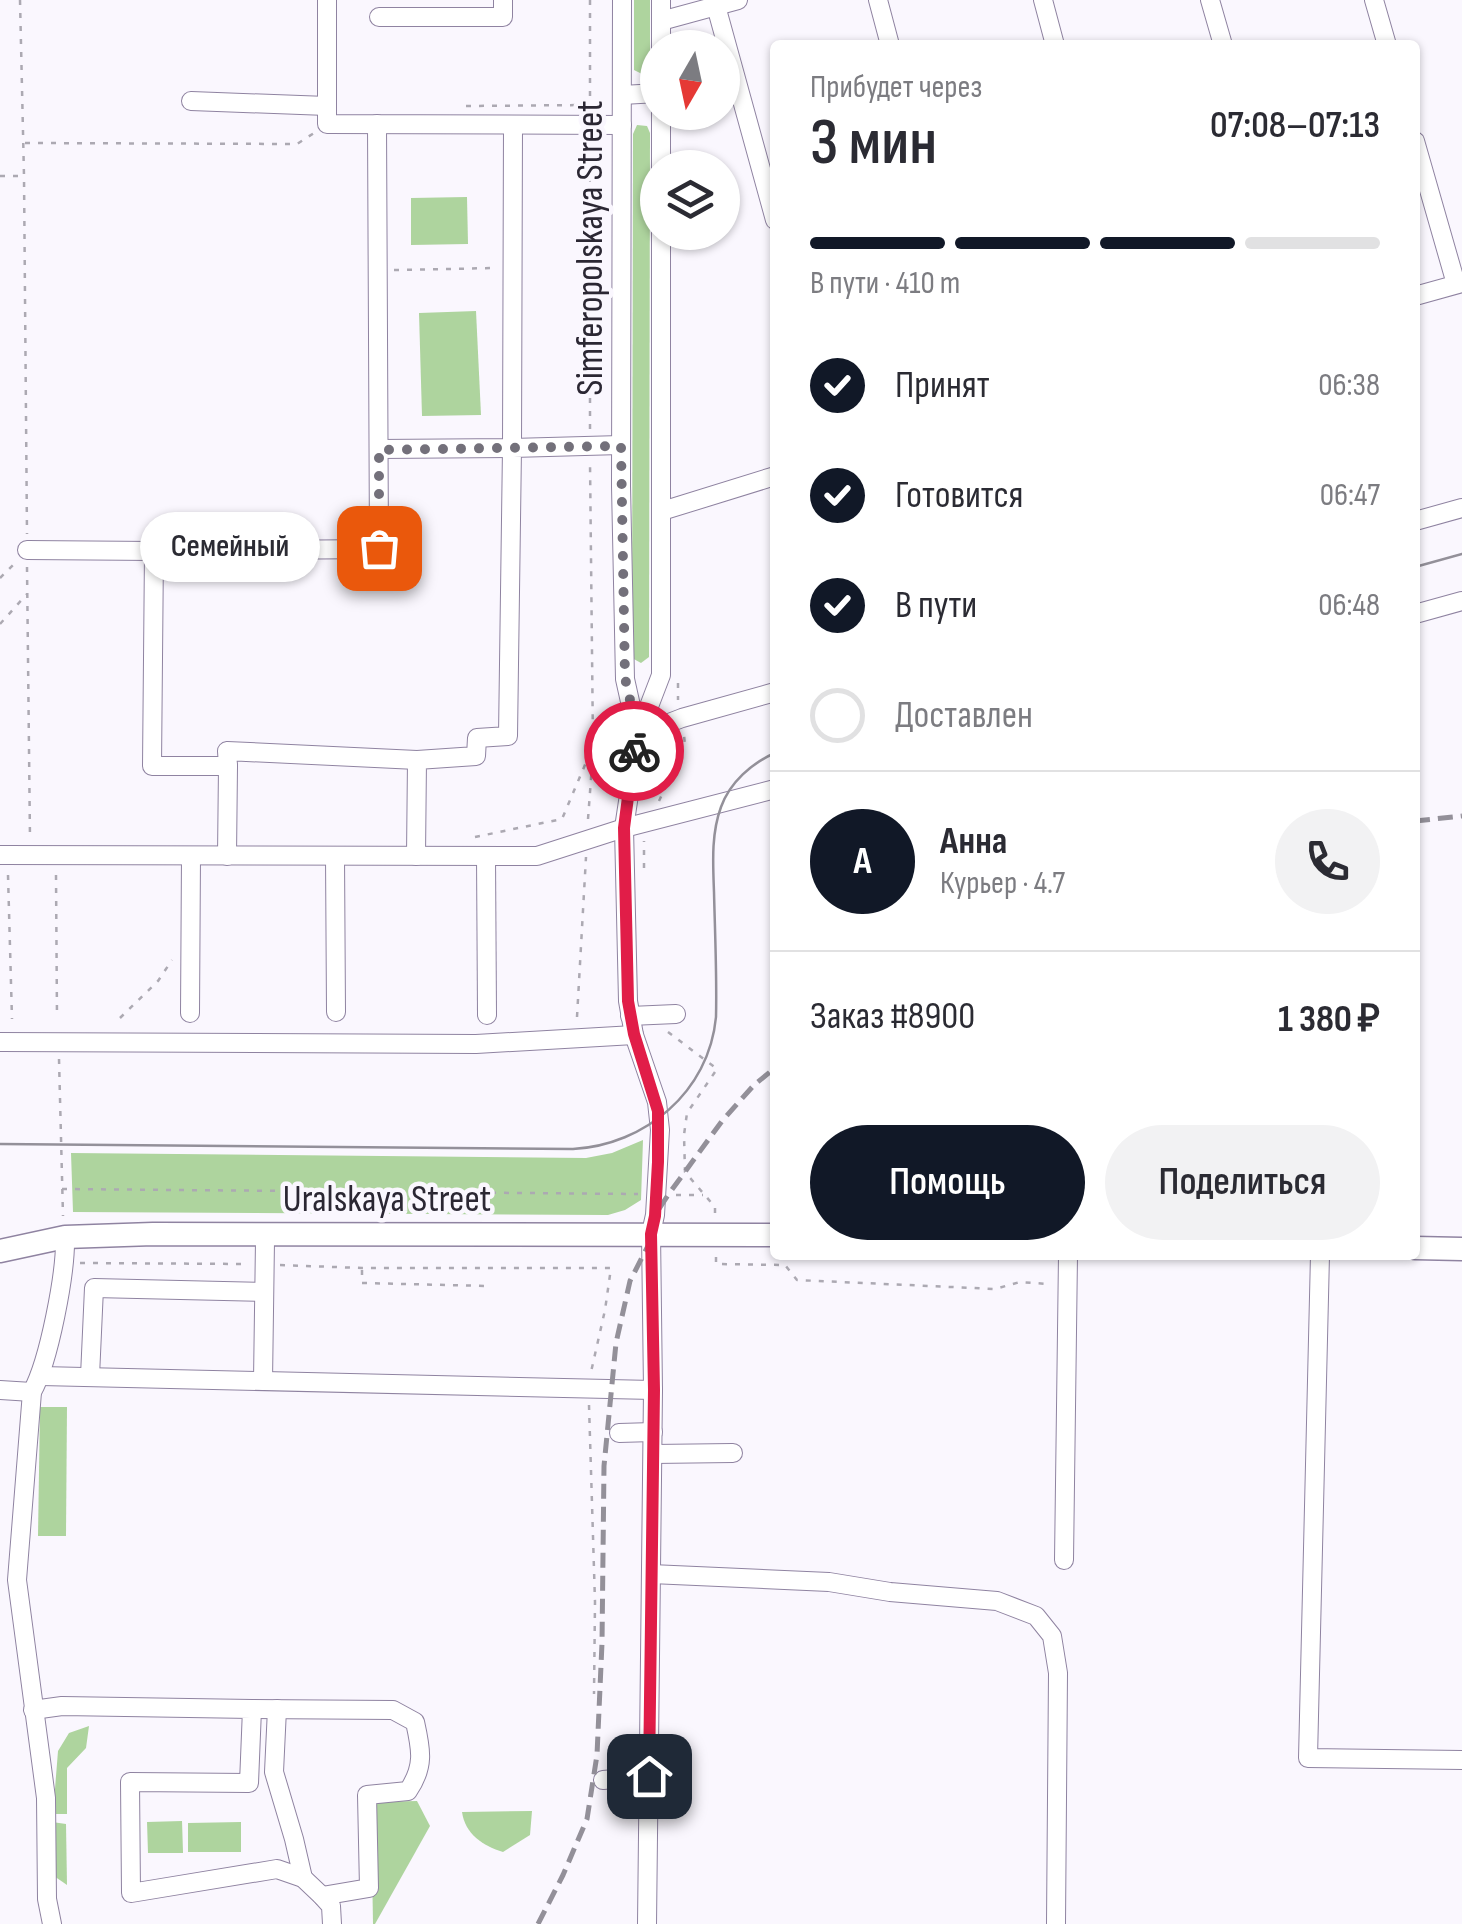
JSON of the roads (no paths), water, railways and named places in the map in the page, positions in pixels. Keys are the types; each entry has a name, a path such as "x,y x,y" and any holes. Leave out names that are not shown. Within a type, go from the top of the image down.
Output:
{"main road":[{"name":"Uralskaya Street","path":"0,1252 68,1241 266,1233 770,1238"},
{"path":"0,1260 68,1241 164,1242 265,1253 651,1237"},
{"path":"1420,1245 1462,1246"}],"street":[{"path":"327,0 327,115"},
{"path":"380,17 503,17 503,0"},
{"name":"Simferopolskaya Street","path":"622,0 625,678 638,735"},
{"path":"661,30 662,0"},
{"path":"661,21 738,0"},
{"path":"878,0 889,40"},
{"path":"1042,0 1054,40"},
{"path":"1210,0 1221,40"},
{"path":"1374,0 1386,40"},
{"path":"716,6 770,202"},
{"path":"622,95 640,94"},
{"path":"191,102 327,115 377,124 622,125"},
{"path":"27,550 379,548 377,124"},
{"path":"227,856 228,750 416,760 476,756 477,738 508,736 513,126"},
{"path":"1420,157 1459,284 1420,295"},
{"name":"Simferopolskaya Street","path":"648,1924 654,1390 651,1237 660,1130 628,1001 624,828 638,735 660,675 661,250"},
{"path":"379,450 621,446"},
{"path":"662,511 770,478"},
{"path":"1420,520 1462,508"},
{"path":"154,550 152,766 228,766"},
{"path":"1420,613 1462,601"},
{"path":"638,735 770,693"},
{"path":"416,760 416,856"},
{"path":"4,855 537,856 770,789"},
{"path":"190,1013 191,856"},
{"path":"335,856 336,1012"},
{"path":"486,856 487,1014"},
{"path":"0,1042 476,1044 632,1025 676,1014"},
{"path":"52,1924 47,1899 46,1798 8,1581 37,1384 57,1306 68,1241"},
{"path":"263,1381 265,1253"},
{"path":"1064,1560 1068,1260"},
{"path":"1320,1260 1308,1758 1462,1760"},
{"path":"90,1376 94,1288 264,1292"},
{"path":"0,1390 90,1376 654,1390"},
{"path":"619,1433 653,1432"},
{"path":"653,1454 733,1454"},
{"path":"652,1574 828,1582 890,1592 997,1601 1036,1616 1052,1636 1058,1673 1056,1924"},
{"path":"33,1710 62,1706 394,1710 415,1722 422,1750 415,1781 408,1791 368,1795 370,1888 322,1896"},
{"path":"252,1708 248,1783 130,1782 131,1892 277,1869 302,1878 322,1896 331,1906 332,1924"},
{"path":"276,1708 274,1772 302,1878"},
{"path":"603,1780 649,1776"}],"tram line":[{"path":"1420,566 1462,554"},
{"path":"0,1144 573,1149 625,1137 669,1110 687,1091 711,1044 716,1017 713,860 718,817 736,782 770,756"}],"railway":[{"path":"1420,820 1462,816"},
{"path":"538,1924 587,1819 597,1755 604,1466 616,1343 630,1281 651,1240 655,1215 668,1195 722,1121 770,1072"}],"place":[{"name":"Семейный","path":"379,548"}]}
